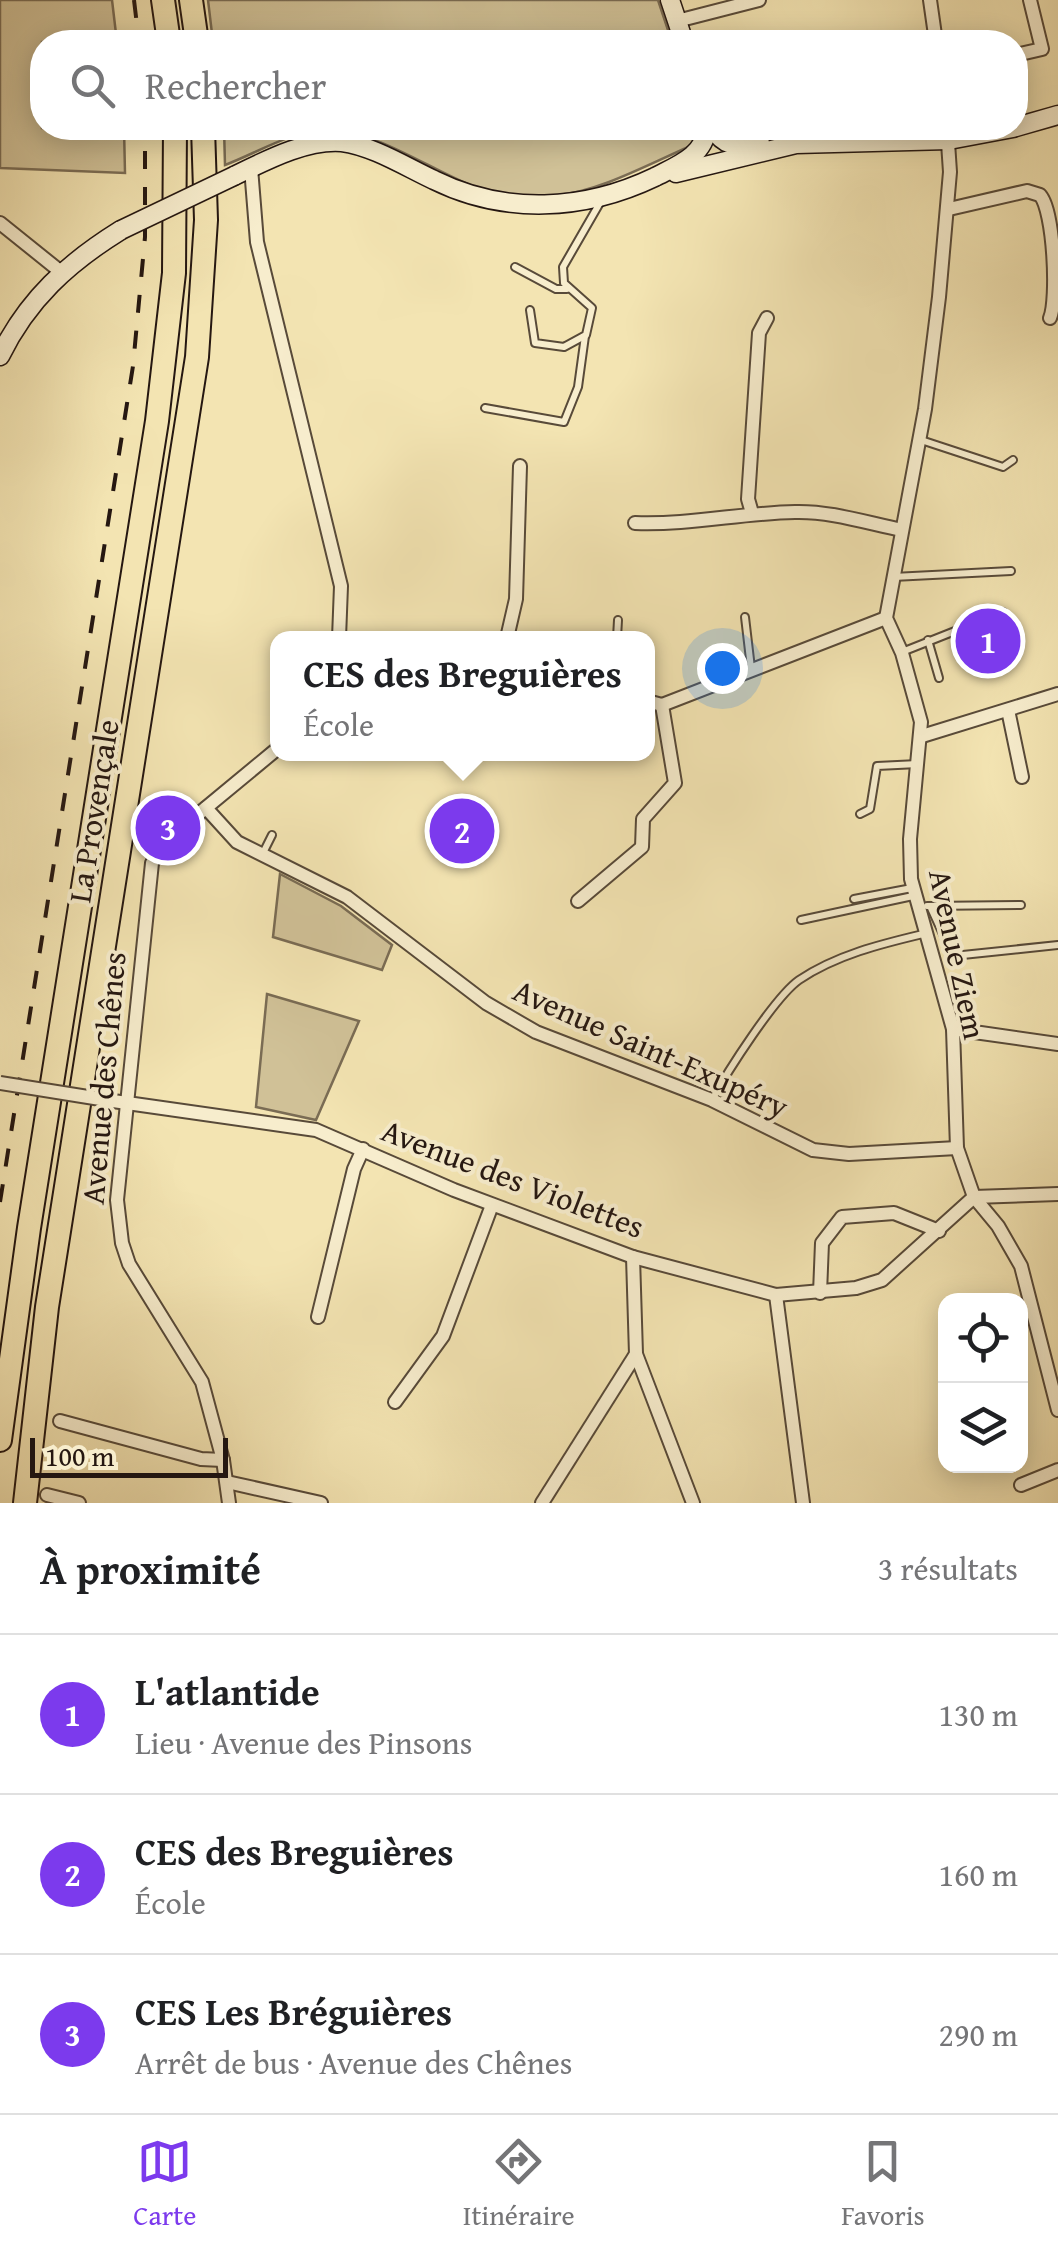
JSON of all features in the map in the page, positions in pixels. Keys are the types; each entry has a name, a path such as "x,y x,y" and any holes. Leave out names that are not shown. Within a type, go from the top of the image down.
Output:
{"highway":[{"path":"163,0 167,30"},
{"path":"192,0 196,30"},
{"name":"La Provençale","path":"0,1440 26,1247 166,354 176,233 175,140"},
{"name":"La Provençale","path":"45,1499 46,1307 194,376 205,236 203,140"}],"main road":[{"path":"670,0 680,30"},
{"path":"1028,124 1058,116"},
{"path":"651,178 697,152 704,140"},
{"path":"720,140 730,146 857,140"},
{"path":"0,356 25,312 61,272 121,230 242,172 310,146 346,142 492,202 552,204 604,196 651,178 796,144"}],"street":[{"path":"677,21 760,0"},
{"path":"930,0 934,30"},
{"path":"1028,53 1042,50 1030,0"},
{"path":"655,704 662,705 886,618 920,439 949,209 948,140"},
{"path":"242,172 341,586 339,631"},
{"path":"949,209 1027,191 1040,195 1049,212 1054,298 1050,318"},
{"path":"0,223 61,272"},
{"path":"752,512 748,498 760,333 767,318"},
{"path":"509,631 516,599 520,466"},
{"path":"635,523 678,524 742,518 752,512 827,514 902,530"},
{"name":"Avenue Ziem","path":"886,618 902,653 919,709 922,736 910,839 923,934 953,1029 957,1148 974,1197 998,1226 1020,1266 1058,1410"},
{"path":"922,736 1058,694"},
{"path":"578,901 642,847 643,819 675,783 662,705"},
{"path":"1008,710 1022,776"},
{"name":"Avenue des Chênes","path":"229,1503 223,1460 202,1382 138,1279 122,1243 117,1200 120,1102 152,863 167,840 270,755"},
{"name":"Avenue Saint-Exupéry","path":"206,808 232,838 347,897 519,1024 712,1100 813,1150 849,1154 957,1148"},
{"path":"953,1029 1058,1044"},
{"name":"Avenue des Violettes","path":"0,1083 316,1130 492,1206 634,1257 776,1296 882,1280 974,1197"},
{"path":"318,1316 354,1169 363,1150"},
{"path":"974,1197 1058,1194"},
{"path":"395,1402 443,1336 492,1206"},
{"path":"820,1292 822,1243 842,1217 894,1213 938,1231"},
{"path":"634,1257 636,1354 693,1503"},
{"path":"776,1296 802,1503"},
{"path":"1042,1338 1058,1331"},
{"path":"542,1503 636,1354"},
{"path":"60,1421 201,1459 223,1460"},
{"path":"1021,1485 1058,1470"},
{"path":"227,1482 321,1503"},
{"path":"45,1499 79,1503"}],"lane":[{"path":"568,289 563,267 604,196"},
{"path":"485,408 564,422 574,400 592,308 568,289 556,289 515,268"},
{"path":"530,310 535,342 564,347 586,335"},
{"path":"920,439 1003,467 1013,460"},
{"path":"893,577 1011,571"},
{"path":"902,653 1003,612"},
{"path":"745,617 751,668"},
{"path":"617,631 618,620"},
{"path":"928,640 939,678"},
{"path":"860,814 870,810 877,766 920,764"},
{"path":"264,855 272,835"},
{"path":"801,920 918,899"},
{"path":"918,899 954,956 1058,945"},
{"path":"854,900 1021,905"},
{"path":"712,1100 726,1073 796,982 863,950 923,934"}],"shaded area":[{"path":"0,0 112,0 116,30 30,30 30,140 124,140 125,173 0,168"},
{"path":"208,0 658,0 668,30 212,30"},
{"path":"224,140 283,140 274,143 225,165"},
{"path":"375,140 696,140 693,145 591,188 537,196 475,187"},
{"path":"280,874 341,906 392,945 382,970 273,937"},
{"path":"267,994 359,1021 316,1120 256,1107"}],"railway":[{"path":"134,0 138,30"},
{"path":"0,1202 133,366 145,237 145,140"}],"place":[{"name":"L'atlantide","path":"988,641"},
{"name":"CES Les Bréguières","path":"168,828"},
{"name":"CES des Breguières","path":"462,831"}]}
